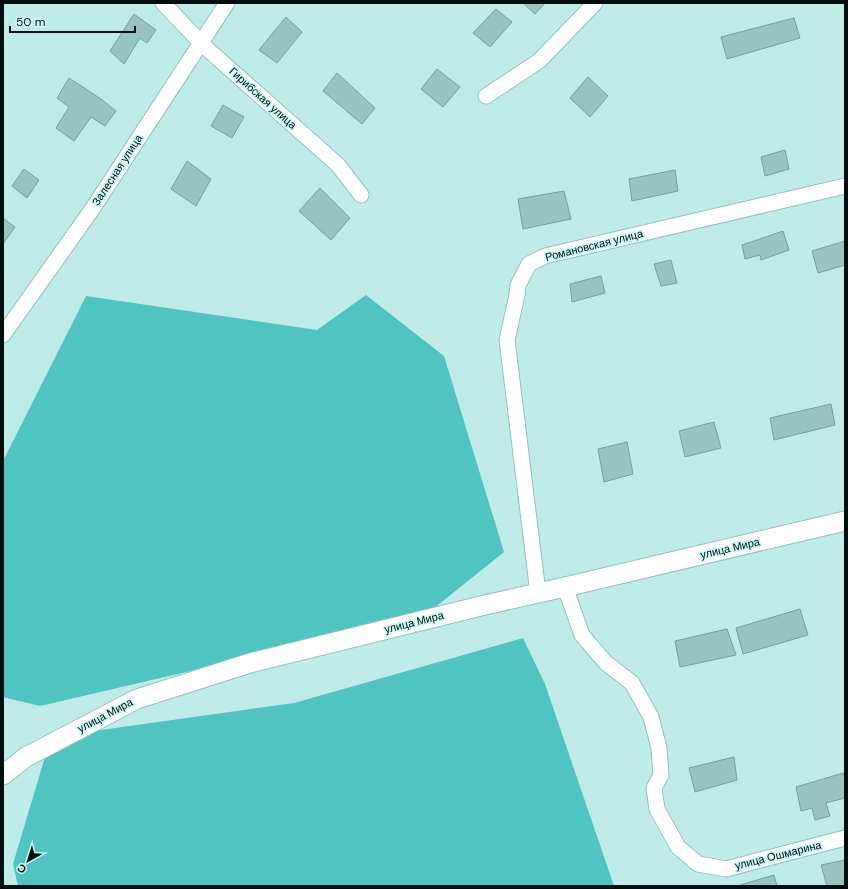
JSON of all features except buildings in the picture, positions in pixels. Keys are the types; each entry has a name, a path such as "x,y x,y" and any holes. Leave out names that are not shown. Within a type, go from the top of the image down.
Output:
{"street":[{"name":"Гирибская улица","path":"163,3 201,43 338,165 361,195"},
{"name":"Залесная улица","path":"3,335 93,208 227,3"},
{"path":"486,96 539,61 595,3"},
{"name":"Романовская улица","path":"538,593 507,340 518,285 529,264 545,256 845,186"},
{"name":"улица Мира","path":"3,775 26,757 137,699 250,663 538,593 845,521"},
{"name":"улица Ошмарина","path":"565,587 582,635 605,662 632,683 651,717 659,748 661,775 654,788 657,809 678,847 698,864 726,869 845,838"}],"shaded area":[{"path":"366,295 444,356 504,552 423,617 40,706 3,697 3,461 86,296 317,330"},
{"path":"523,638 545,684 614,886 18,886 13,864 51,737 294,703"}]}
